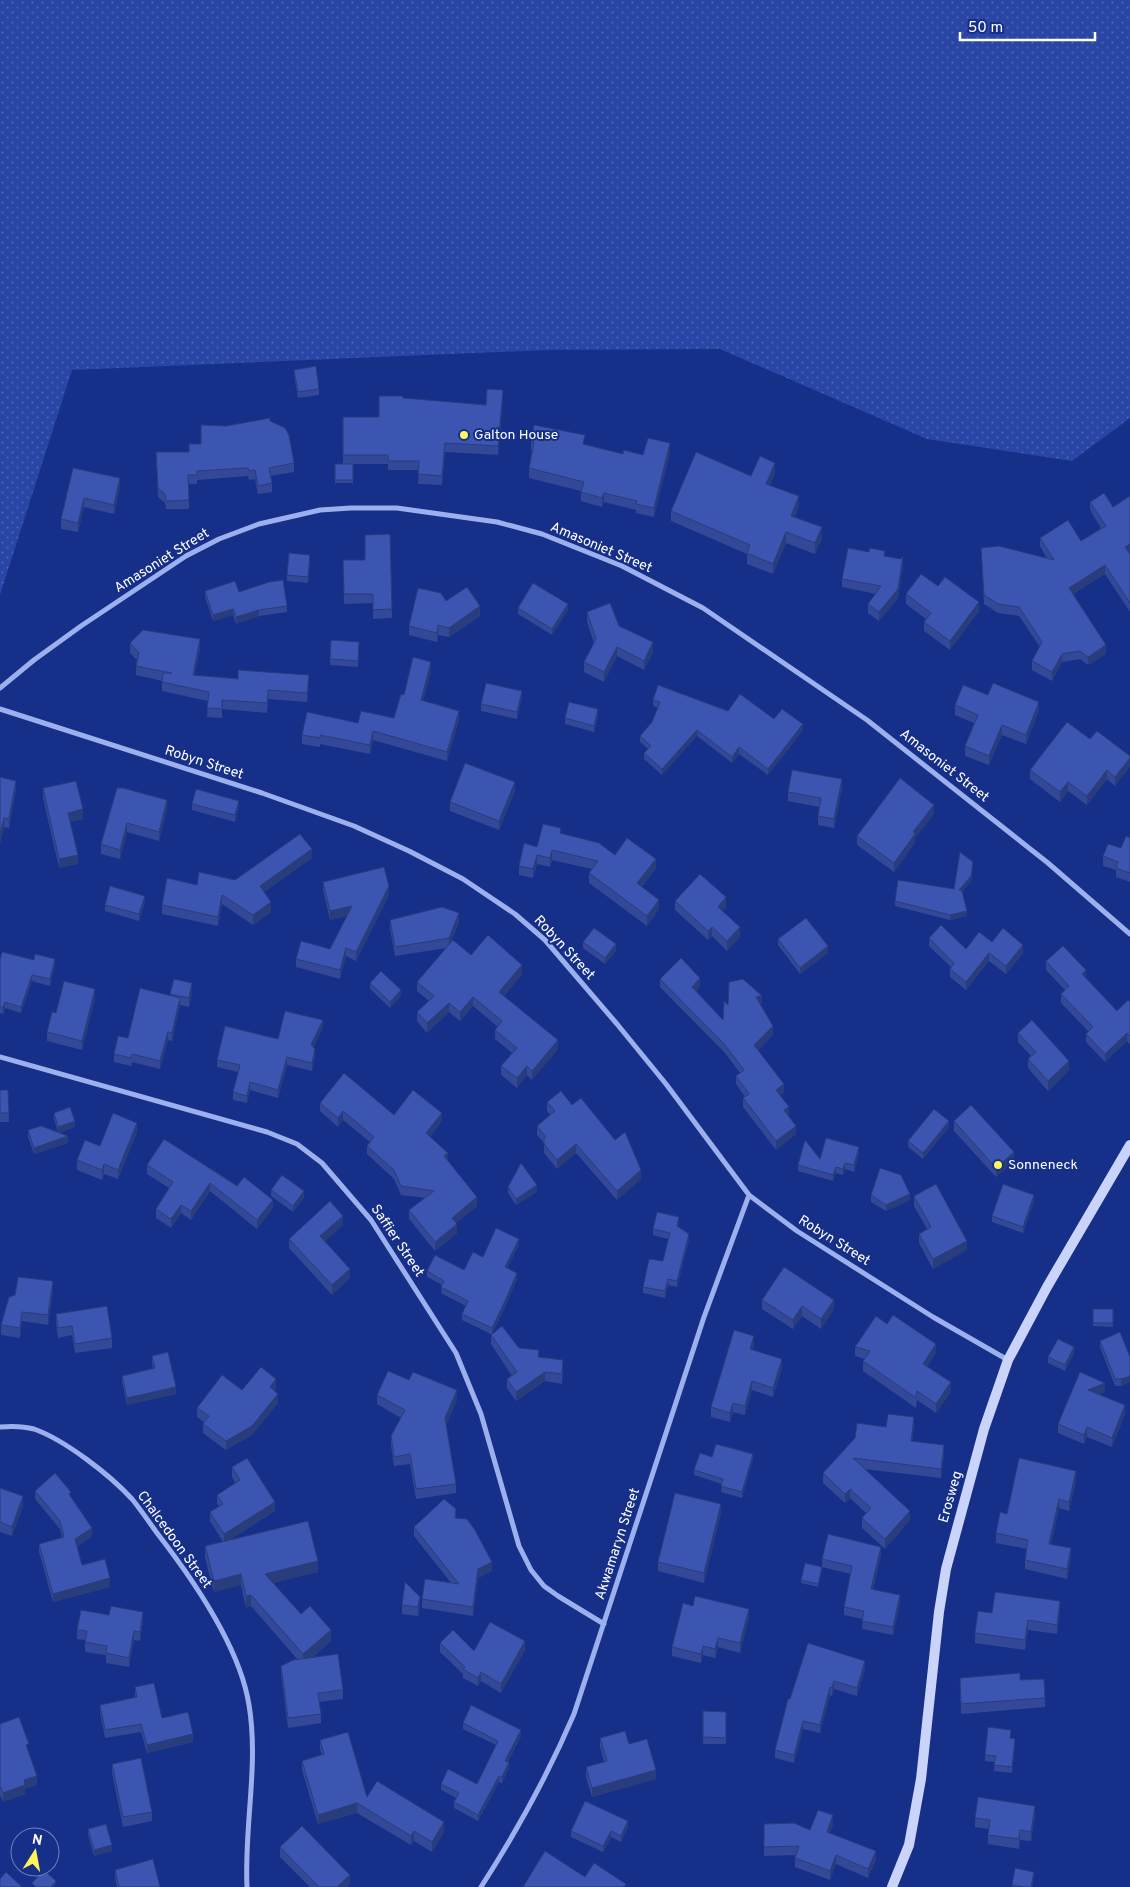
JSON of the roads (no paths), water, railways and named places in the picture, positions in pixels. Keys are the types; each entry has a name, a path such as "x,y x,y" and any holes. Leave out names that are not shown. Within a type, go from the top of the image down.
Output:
{"street":[{"name":"Amasoniet Street","path":"0,688 34,660 81,626 186,556 219,539 258,524 320,510 351,508 397,508 497,522 542,534 622,566 703,608 867,720 1048,863 1130,934"},
{"name":"Robyn Street","path":"0,709 262,793 354,826 409,851 463,879 515,914 545,940 666,1084 749,1196 797,1231 933,1317 1008,1360"},
{"name":"Saffier Street","path":"0,1057 266,1132 297,1144 322,1163 371,1220 456,1353 481,1414 519,1546 531,1570 544,1586 604,1624"},
{"name":"Erosweg","path":"892,1887 910,1845 922,1779 939,1612 946,1569 984,1429 1008,1360 1047,1287 1130,1145"},
{"name":"Akwamaryn Street","path":"482,1887 516,1833 559,1749 574,1714 704,1317 749,1196"},
{"name":"Chalcedoon Street","path":"0,1427 13,1426 33,1429 55,1439 84,1457 131,1499 180,1562 218,1626 240,1674 249,1703 252,1732 252,1766 248,1826 247,1887"}],"place":[{"name":"Galton House","path":"464,435"},
{"name":"Sonneneck","path":"998,1165"}]}
